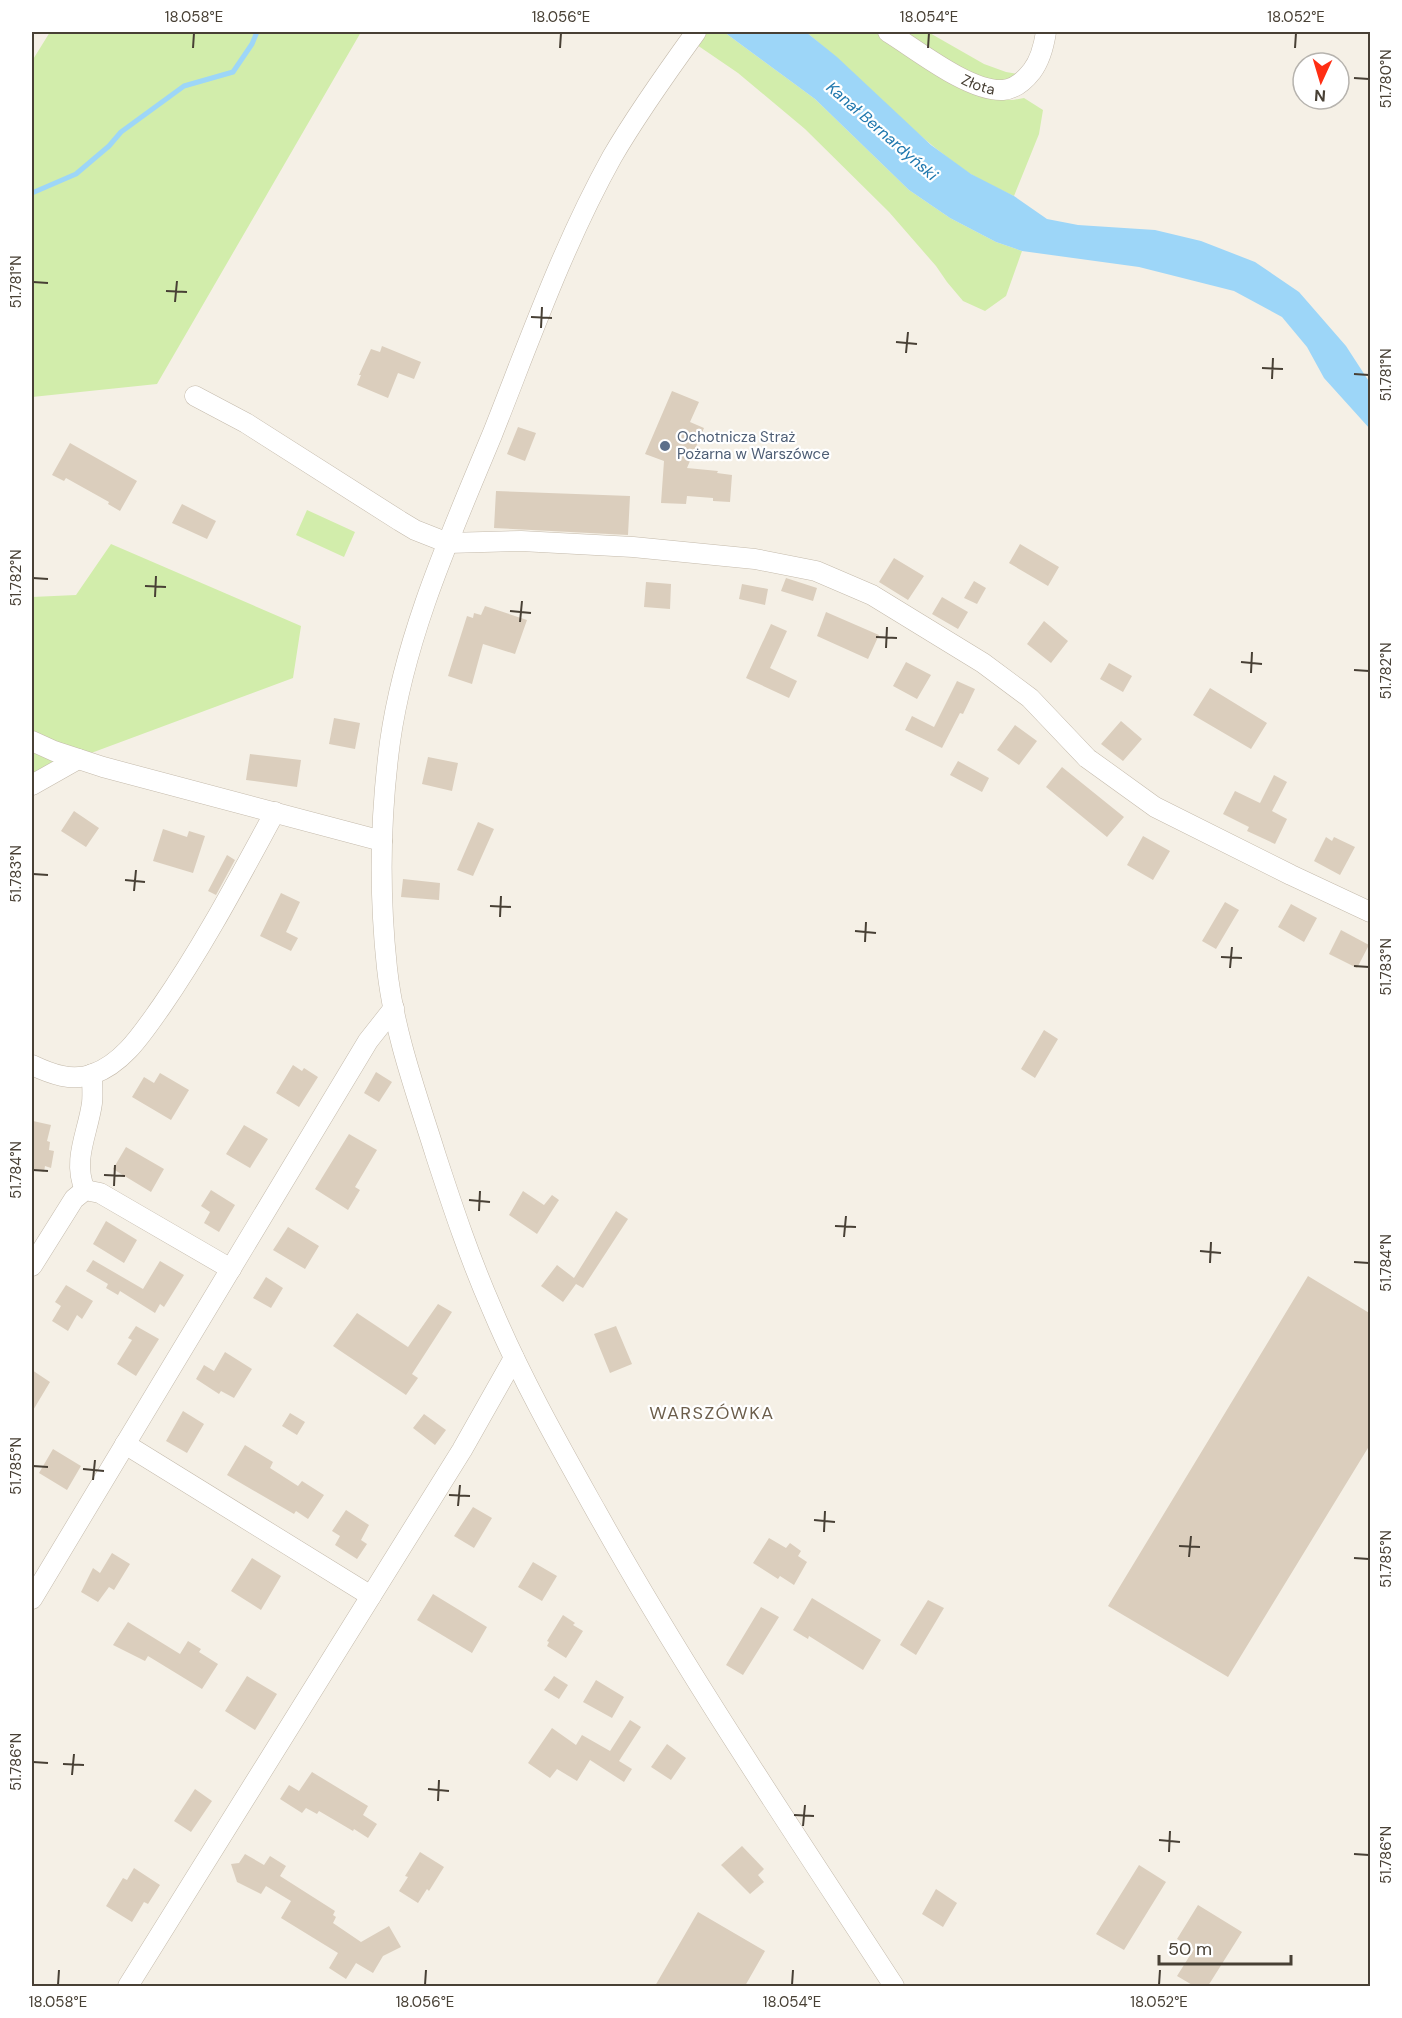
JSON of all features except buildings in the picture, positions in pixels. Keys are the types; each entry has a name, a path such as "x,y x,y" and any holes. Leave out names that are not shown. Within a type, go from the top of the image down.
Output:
{"street":[{"name":"Złota","path":"888,32 960,77 985,88 1005,90 1022,82 1036,65 1042,52 1046,32"},
{"path":"692,37 619,146 567,249 448,543 413,638 400,687 384,790 382,841 387,972 418,1099 451,1200 483,1288 514,1358 565,1455 681,1658 894,1986"},
{"path":"195,396 246,423 399,521 448,543 521,541 633,547 755,559 816,571 872,595 983,663 1030,698 1087,758 1155,807 1371,912"},
{"path":"32,741 78,759 382,841"},
{"path":"32,785 78,759"},
{"path":"32,1065 64,1077 79,1077 106,1068 131,1046 175,986 216,921 275,812"},
{"path":"32,1599 368,1041 394,1008"},
{"path":"85,1190 79,1173 79,1161 92,1102 92,1074"},
{"path":"32,1266 74,1199 85,1190 100,1192 231,1269"},
{"path":"128,1986 462,1450 514,1358"},
{"path":"125,1444 371,1596"}],"green space":[{"path":"50,32 361,32 157,384 32,397 32,61"},
{"path":"678,32 724,32 815,99 909,190 950,218 996,242 1022,251 1006,296 985,311 963,301 889,212 805,129 738,73"},
{"path":"806,32 875,32 999,99 1024,98 1043,110 1039,134 1014,196 974,176 947,157"},
{"path":"899,32 928,32 984,64 1018,74 1002,81 985,79 946,61"},
{"path":"307,510 355,532 344,557 296,535"},
{"path":"111,544 301,626 293,678 32,775 32,597 76,595"}],"water":[{"name":"Kanał Bernardyński","path":"724,32 806,32 837,57 931,145 971,174 1014,196 1047,219 1078,225 1155,230 1201,241 1255,262 1299,292 1346,346 1370,383 1370,429 1324,378 1307,347 1282,317 1234,291 1139,267 1022,251 996,242 950,218 909,190 815,99"}],"waterway":[{"path":"32,193 76,174 109,146 121,132 184,86 233,72 252,44 257,32"}],"place":[{"name":"Ochotnicza Straż Pożarna w Warszówce","path":"665,446"}],"district":[{"name":"WARSZÓWKA","path":"712,1413"}]}
